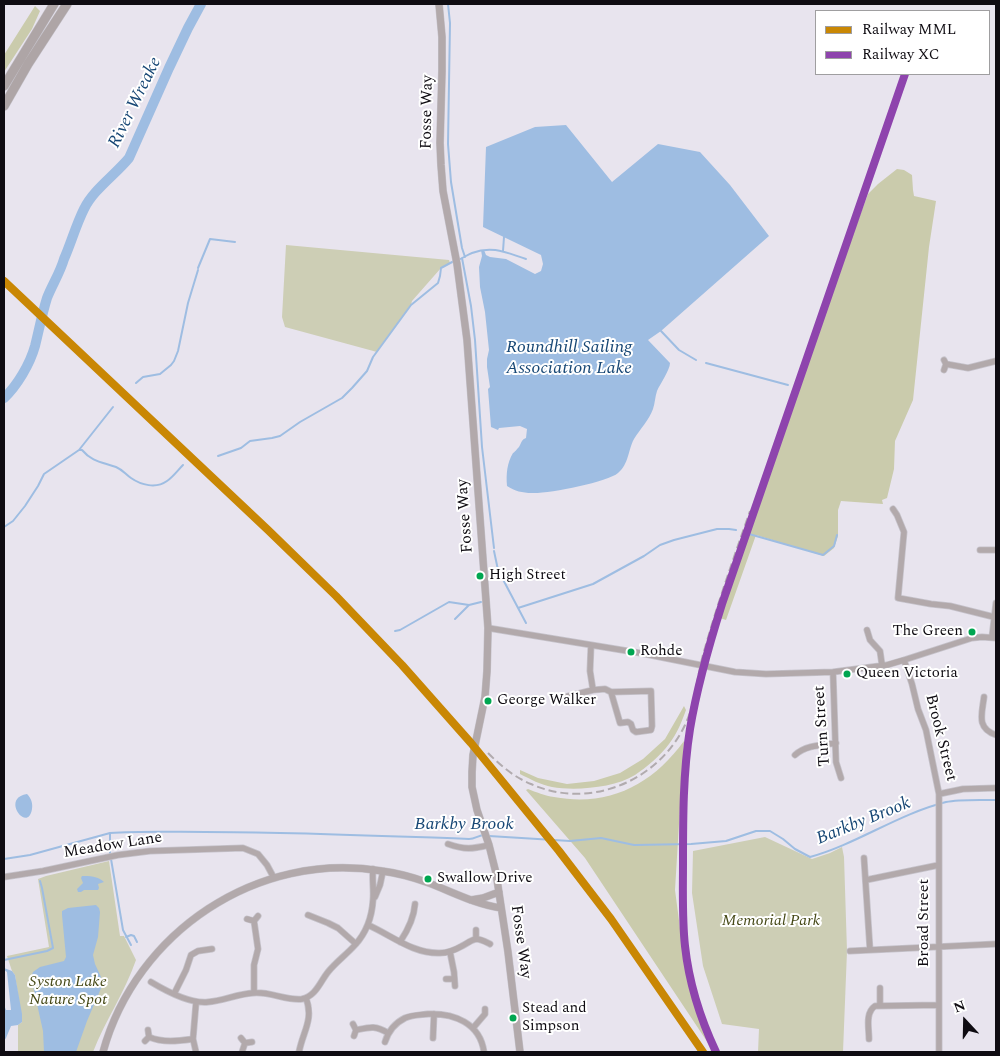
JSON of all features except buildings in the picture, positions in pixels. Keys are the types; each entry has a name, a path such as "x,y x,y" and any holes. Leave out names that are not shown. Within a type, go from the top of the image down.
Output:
{"highway":[{"path":"4,86 54,4"},
{"path":"4,106 28,64 67,5"}],"street":[{"name":"Fosse Way","path":"439,4 442,37 440,143 443,191 457,264 466,331 488,628 485,697 473,755 472,772 474,796 488,842 499,892 520,1052"},
{"path":"945,365 968,368 996,360"},
{"path":"893,510 897,514 904,532 898,598 950,606 994,617"},
{"path":"980,550 996,550"},
{"path":"488,628 640,653 735,672 766,674 833,672 882,666 972,638 994,637 996,603"},
{"path":"867,630 870,640 880,651 882,666"},
{"path":"592,645 590,671 593,690"},
{"name":"Brook Street","path":"904,660 926,730 939,794"},
{"name":"Turn Street","path":"833,672 836,762 841,778"},
{"path":"565,697 593,690 612,692 651,691 651,730 636,732 628,722 620,723 612,692"},
{"path":"984,697 986,705 979,717 984,728 996,735"},
{"path":"795,755 800,750 836,743"},
{"path":"939,794 963,789 996,788"},
{"name":"Broad Street","path":"938,1052 939,794"},
{"path":"448,844 460,848 470,848 488,842"},
{"name":"Meadow Lane","path":"4,877 150,851 243,848 258,854 274,878"},
{"path":"864,858 870,950"},
{"path":"866,880 939,865"},
{"path":"372,869 374,899"},
{"path":"104,1052 106,1041 120,1008 137,979 163,947 188,923 214,905 238,892 274,878 310,870 372,869 426,882 471,900 501,908"},
{"path":"151,982 162,989 196,1003 254,992 300,999 306,998 318,988 332,967 363,936 368,925 383,871"},
{"path":"471,900 499,892"},
{"path":"400,942 417,913 415,904"},
{"path":"308,915 338,928 356,944"},
{"path":"253,919 258,949 254,965 254,992"},
{"path":"368,925 400,942 426,952 450,952 476,939 490,944"},
{"path":"476,930 476,939"},
{"path":"850,951 996,944"},
{"path":"174,994 192,955 198,951 212,949"},
{"path":"185,950 192,955"},
{"path":"450,952 453,962 454,986"},
{"path":"446,979 454,979"},
{"path":"880,988 880,1005"},
{"path":"299,1052 310,1014 310,1006 306,998"},
{"path":"196,1003 193,1039 196,1052"},
{"path":"870,1039 870,1011 875,1006 939,1005"},
{"path":"473,1028 485,1014 485,1009"},
{"path":"433,1038 434,1014"},
{"path":"385,1042 388,1033 404,1018 414,1015 447,1015 458,1018 473,1028 483,1046 484,1052"},
{"path":"354,1030 375,1027 388,1033"},
{"path":"148,1036 159,1040 176,1042 193,1039"},
{"path":"242,1052 246,1041"}],"green space":[{"path":"35,6 40,11 32,29 4,72 4,55"},
{"path":"897,169 904,170 912,175 914,196 936,201 929,247 913,400 895,441 894,469 887,498 882,500 883,504 841,501 838,510 838,536 834,548 824,556 756,535 726,620 720,618 868,194"},
{"path":"286,245 449,260 450,263 441,268 412,301 377,352 285,327 282,317"},
{"path":"684,706 686,710 677,732 662,753 649,765 626,779 606,786 561,788 544,785 520,774 520,770 538,778 567,784 594,781 620,773 643,759 665,739"},
{"path":"684,741 675,890 686,974 716,1052 714,1052 585,858 526,790 574,799 593,799 611,795 628,789 658,770"},
{"name":"Memorial Park","path":"765,837 812,859 842,847 844,857 847,951 843,1052 758,1052 759,1029 722,1024 703,966 692,893 693,851"},
{"name":"Syston Lake Nature Spot","path":"109,861 120,936 124,936 136,960 126,984 93,1052 18,1052 18,1025 22,1022 15,975 7,956 49,947 38,879"}],"water":[{"name":"Roundhill Sailing Association Lake","path":"566,125 612,182 658,144 700,152 730,185 769,236 661,331 648,340 670,363 670,366 657,391 654,407 634,439 622,469 612,476 590,484 550,492 525,493 507,486 507,477 511,457 522,440 526,438 527,429 520,426 499,428 498,430 491,427 488,389 490,387 487,367 489,350 479,267 482,256 481,250 484,250 486,255 490,257 506,259 535,274 541,271 543,264 541,255 483,227 486,147 535,127"},
{"path":"27,794 30,797 32,809 30,816 26,818 18,812 16,802 19,797"},
{"path":"82,876 96,877 104,882 98,884 98,890 78,892 77,889 83,883"},
{"path":"96,905 100,912 98,937 93,955 101,977 102,986 76,1052 44,1052 43,1031 31,977 33,972 40,967 64,961 66,957 62,911 68,908"},
{"path":"4,968 12,971 15,975 22,1022 11,1026 4,1041 4,1005 6,1010 11,1010 7,972"}],"waterway":[{"name":"River Wreake","path":"4,398 18,381 30,360 47,298 78,221 88,202 129,158 169,68 201,4"},
{"path":"448,4 450,23 448,144 451,182 465,257"},
{"path":"503,251 504,237"},
{"path":"198,268 210,239 235,242"},
{"path":"458,260 472,253 487,250 500,251 526,259"},
{"path":"462,258 475,340 482,447 494,548"},
{"path":"218,456 241,448 250,441 280,436 342,398 367,371 373,357 411,305 438,283 441,268 454,261"},
{"path":"136,383 143,377 160,374 174,361 198,270"},
{"path":"661,331 679,350 696,360"},
{"path":"706,363 788,385"},
{"path":"79,450 113,407"},
{"path":"4,527 13,521 25,506 44,474 79,450 82,450 93,459 118,468 129,477 149,485 158,485 167,481 183,465"},
{"path":"518,608 593,584 660,545 717,529 736,530"},
{"path":"749,534 823,555 834,546 837,535"},
{"path":"494,551 498,570 526,623"},
{"path":"395,631 449,602 469,605 481,602"},
{"path":"455,619 469,605"},
{"name":"Barkby Brook","path":"489,836 570,841 601,838 634,845 691,844 726,841 756,831 770,831 810,857 844,845 928,807 951,801 996,800"},
{"name":"Barkby Brook","path":"4,859 30,855 110,833 122,832 337,834 469,839 484,835"},
{"path":"110,833 110,853 123,930 131,945"},
{"path":"4,960 53,948 40,881"},
{"path":"126,937 134,936 137,942"}],"railway":[{"path":"488,753 508,771 531,784 553,791 575,794 598,792 619,786 639,776 658,762 673,745 689,716 710,631 750,511"}],"rail line":[{"name":"XC","path":"716,1052 696,1000 689,973 684,936 684,796 686,762 693,713 712,635 722,604 905,75"},
{"name":"MML","path":"4,281 268,530 336,596 402,665 471,743 559,851 611,919 703,1052"}],"place":[{"name":"High Street","path":"480,576"},
{"name":"The Green","path":"972,632"},
{"name":"Rohde","path":"631,652"},
{"name":"Queen Victoria","path":"847,674"},
{"name":"George Walker","path":"488,701"},
{"name":"Swallow Drive","path":"428,879"},
{"name":"Stead and Simpson","path":"513,1018"}]}
